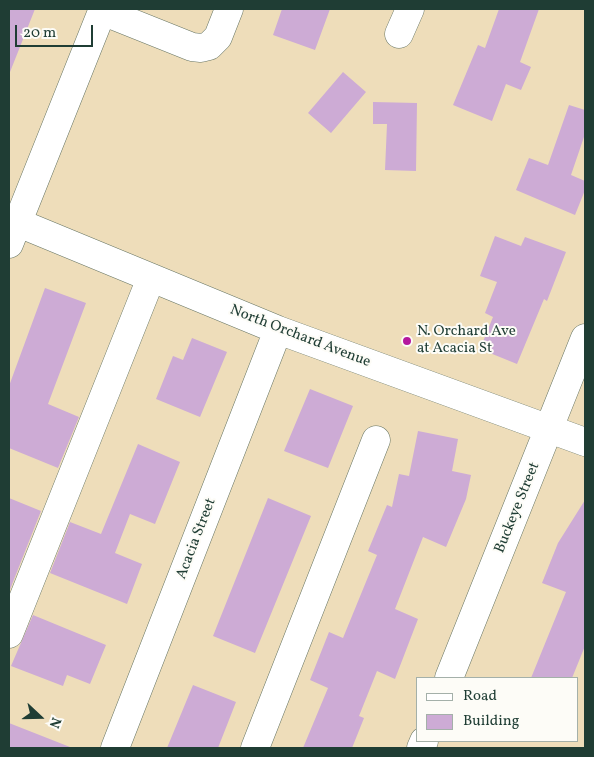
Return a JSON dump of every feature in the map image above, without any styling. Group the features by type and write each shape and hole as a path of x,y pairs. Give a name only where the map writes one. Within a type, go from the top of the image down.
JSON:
{"street":[{"path":"12,229 102,10 201,48 209,46 218,37 229,9"},
{"path":"399,34 410,9"},
{"name":"North Orchard Avenue","path":"12,229 151,278 278,330 585,442"},
{"path":"9,634 151,278"},
{"name":"Acacia Street","path":"115,748 278,330"},
{"name":"Buckeye Street","path":"449,677 585,338"},
{"path":"255,748 376,440"}],"building":[{"path":"9,9 35,9 10,72 9,72"},
{"path":"282,9 330,9 315,50 273,35"},
{"path":"499,9 539,9 520,62 531,67 521,90 506,84 492,121 453,105 478,45 485,48"},
{"path":"343,72 366,92 331,133 308,113"},
{"path":"373,102 417,103 416,171 385,170 387,124 373,124"},
{"path":"569,105 585,110 585,134 571,175 585,181 585,190 575,215 516,190 529,158 548,165"},
{"path":"495,236 521,246 525,237 566,252 547,301 544,299 517,364 480,349 493,317 485,313 497,282 480,276"},
{"path":"45,288 86,303 48,404 79,417 58,468 9,448 9,386"},
{"path":"192,338 227,352 200,417 156,399 173,356 183,360"},
{"path":"310,389 353,406 328,468 284,451"},
{"path":"418,431 458,439 452,471 471,475 466,499 446,547 423,537 395,609 418,619 395,679 377,671 359,716 364,718 352,748 303,748 328,688 310,680 329,632 343,638 377,555 368,551 387,505 392,507 399,474 409,476"},
{"path":"138,444 180,462 155,524 130,514 115,553 142,564 127,604 50,573 70,522 101,534"},
{"path":"9,498 41,511 9,592"},
{"path":"268,498 311,516 255,653 213,636"},
{"path":"585,500 585,646 572,677 531,677 566,592 542,583 558,543"},
{"path":"33,615 106,645 90,684 67,675 63,686 11,666"},
{"path":"193,685 236,702 218,748 167,748"},
{"path":"9,723 70,747 9,748"}],"place":[{"name":"N. Orchard Ave at Acacia St","path":"407,341"}]}
